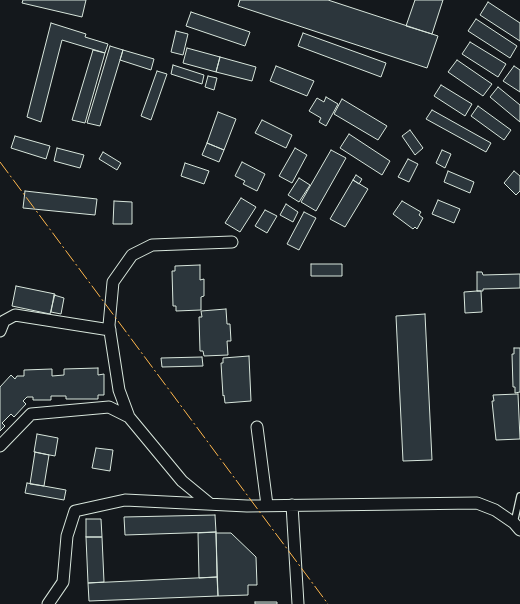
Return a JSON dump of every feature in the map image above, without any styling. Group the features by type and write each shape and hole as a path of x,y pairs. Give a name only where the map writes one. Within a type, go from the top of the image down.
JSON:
{"street":[{"path":"210,504 182,481 129,417 119,390 110,330 113,282 132,255 152,245 232,242"},
{"path":"0,331 4,321 15,315 110,330"},
{"path":"0,446 31,414 109,407 129,417"},
{"path":"257,427 267,505"},
{"path":"48,604 63,582 66,536 75,511 125,500 267,505 478,503 495,510 517,526"},
{"path":"292,505 298,604"}],"lane":[{"path":"517,526 520,496"}],"building":[{"path":"23,0 86,0 82,17 22,3"},
{"path":"240,0 328,0 438,36 427,68 238,6"},
{"path":"415,0 443,0 432,34 406,26"},
{"path":"488,2 520,23 520,41 480,15"},
{"path":"191,12 250,32 245,46 186,26"},
{"path":"476,19 517,46 510,58 468,31"},
{"path":"51,23 86,34 85,37 108,44 105,53 62,40 41,122 27,117"},
{"path":"176,31 188,34 183,55 171,52"},
{"path":"303,33 386,63 381,77 298,46"},
{"path":"470,42 506,64 498,77 462,54"},
{"path":"110,46 123,50 100,126 87,123"},
{"path":"187,48 220,57 216,72 183,63"},
{"path":"93,50 105,53 85,123 72,120"},
{"path":"123,50 154,59 151,70 120,60"},
{"path":"220,57 256,67 252,81 216,72"},
{"path":"457,60 492,84 483,96 448,72"},
{"path":"173,65 204,75 202,84 171,74"},
{"path":"276,66 314,81 307,96 270,81"},
{"path":"514,66 520,70 520,92 503,81"},
{"path":"157,71 167,74 151,120 141,116"},
{"path":"208,76 217,78 214,90 205,87"},
{"path":"441,85 472,104 465,116 434,96"},
{"path":"498,87 520,105 520,122 490,97"},
{"path":"326,97 338,104 326,126 319,122 321,118 309,111 317,98 324,102"},
{"path":"342,99 387,126 378,140 334,114"},
{"path":"478,106 511,130 504,140 471,116"},
{"path":"432,110 491,143 486,152 426,119"},
{"path":"218,112 236,119 224,150 207,143"},
{"path":"262,120 292,135 286,148 255,133"},
{"path":"410,130 423,148 415,155 402,136"},
{"path":"349,134 390,161 382,175 340,148"},
{"path":"15,136 50,146 46,159 11,148"},
{"path":"207,143 224,150 219,162 202,155"},
{"path":"57,148 84,155 80,168 54,161"},
{"path":"295,148 307,155 292,183 279,176"},
{"path":"331,150 346,158 316,211 301,202"},
{"path":"442,150 451,154 445,168 436,163"},
{"path":"103,152 121,163 117,170 99,159"},
{"path":"408,159 418,164 409,182 398,177"},
{"path":"242,162 265,174 257,191 243,184 245,181 235,176"},
{"path":"185,163 209,171 204,184 181,176"},
{"path":"448,171 474,182 470,193 444,182"},
{"path":"514,171 520,176 520,191 516,195 504,183"},
{"path":"356,175 362,179 359,184 353,180"},
{"path":"299,178 310,185 299,202 288,195"},
{"path":"353,180 368,189 345,227 330,219"},
{"path":"25,191 97,199 95,215 23,208"},
{"path":"241,198 256,207 240,232 225,223"},
{"path":"438,200 460,209 454,223 432,214"},
{"path":"114,201 132,202 132,224 113,224"},
{"path":"402,201 421,212 419,215 423,218 417,229 415,227 413,229 393,214"},
{"path":"286,204 298,212 293,222 280,215"},
{"path":"265,210 277,216 267,233 255,226"},
{"path":"304,212 316,218 299,250 287,244"},
{"path":"311,264 342,264 342,276 311,276"},
{"path":"200,265 200,280 204,279 204,296 201,297 201,310 176,311 176,306 173,306 172,271 175,271 175,266"},
{"path":"477,272 482,272 483,275 520,274 520,288 483,289 483,291 477,291"},
{"path":"16,286 55,294 50,314 12,306"},
{"path":"481,291 482,312 465,313 464,292"},
{"path":"54,295 64,298 61,314 51,312"},
{"path":"226,309 227,324 230,324 231,341 227,341 228,355 204,356 203,351 200,351 199,317 202,317 201,311"},
{"path":"425,314 432,460 403,461 396,316"},
{"path":"514,348 520,348 520,392 515,393 515,387 513,387 512,354 514,354"},
{"path":"249,356 251,401 225,403 224,395 223,396 221,363 223,363 223,358"},
{"path":"202,357 203,366 162,367 161,358"},
{"path":"98,368 98,375 104,374 104,395 98,395 98,399 66,399 66,396 51,396 51,400 33,400 33,397 27,397 23,401 26,404 14,417 11,414 2,423 5,426 0,431 0,387 11,375 15,379 17,376 24,376 24,370 52,369 52,376 64,375 64,369"},
{"path":"518,394 520,439 496,440 492,401 494,401 493,395"},
{"path":"37,434 58,438 55,456 34,452"},
{"path":"96,448 113,450 110,471 92,468"},
{"path":"35,452 49,455 44,486 30,484"},
{"path":"27,483 66,490 64,500 25,493"},
{"path":"215,515 216,532 125,535 124,517"},
{"path":"86,519 101,519 102,537 86,537"},
{"path":"216,532 217,577 199,578 198,533"},
{"path":"216,533 231,533 256,557 257,585 248,585 248,595 218,596"},
{"path":"86,537 102,537 104,582 88,583"},
{"path":"217,577 218,596 89,601 88,583"},
{"path":"255,602 277,602 277,604 255,604"}],"power":[{"path":"0,162 328,604"}]}
